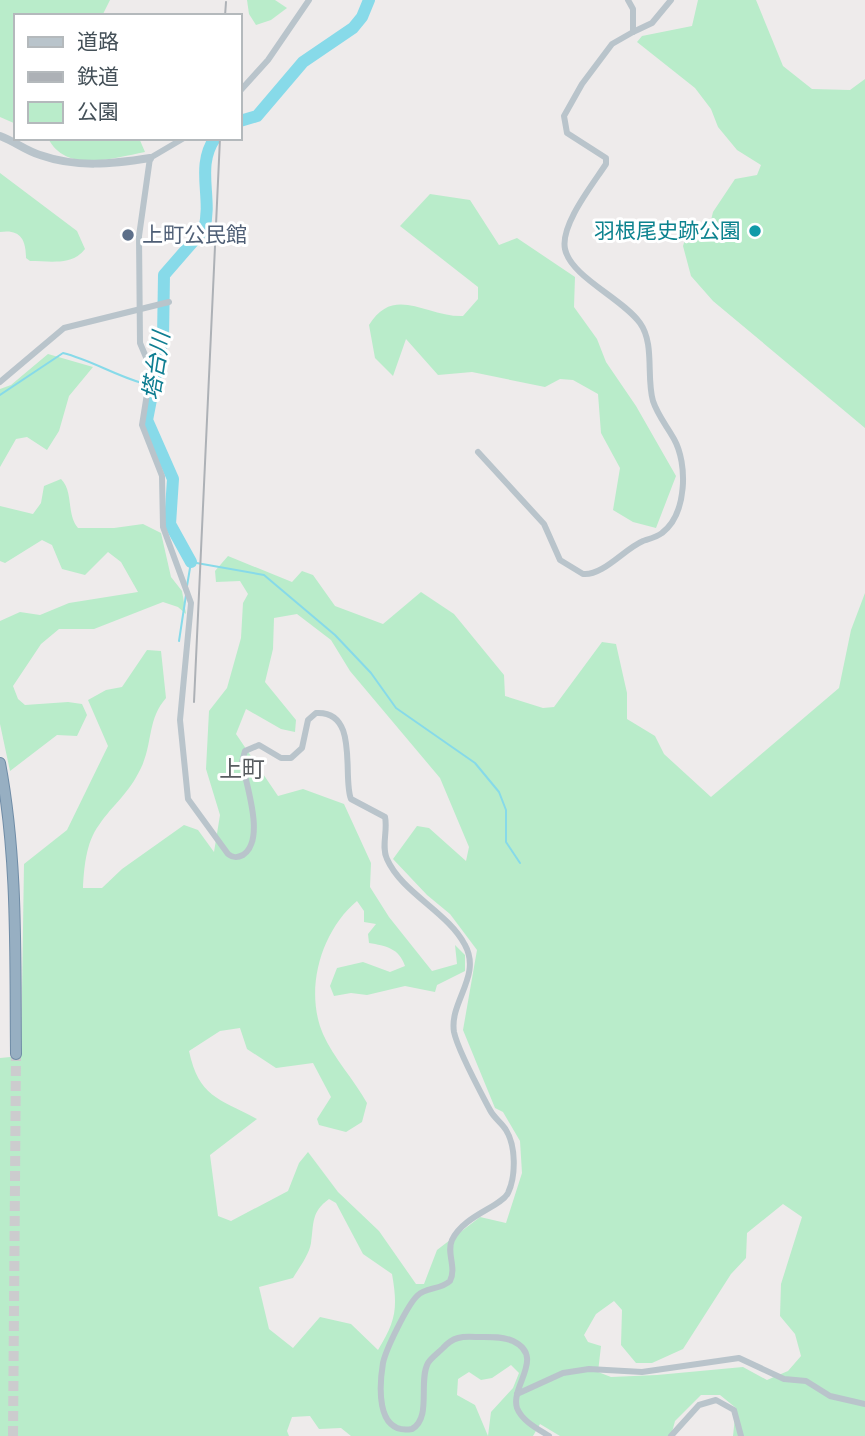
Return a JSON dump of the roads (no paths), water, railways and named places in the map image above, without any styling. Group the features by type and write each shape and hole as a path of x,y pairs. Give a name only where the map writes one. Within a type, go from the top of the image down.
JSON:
{"highway":[{"path":"0,763 12,862 16,1054"}],"street":[{"path":"242,89 268,60 309,0"},
{"path":"628,0 633,9 633,32"},
{"path":"478,452 544,524 560,560 583,574 597,572 625,550 660,535 677,514 683,468 675,440 653,402 647,341 642,326 608,292 578,271 565,248 568,225 606,164 606,158 567,133 564,116 582,85 612,44 652,23 671,0"},
{"path":"0,136 40,155 66,163 94,165 150,158 181,140"},
{"path":"150,158 139,236 141,343 151,369 142,425 160,469 163,527 191,603 180,720 188,802 228,854 232,857 243,855 250,848 256,832 242,762 245,751 259,745 281,758 290,758 302,748 304,726 310,717 323,713 337,722 348,746 351,799 385,817 388,862 426,905 452,928 466,947 470,969 455,1018 455,1034 490,1111 505,1128 512,1145 508,1193 499,1202 475,1214 455,1236 450,1246 452,1278 444,1286 417,1295 384,1359 382,1418 387,1426 398,1431 407,1431 417,1424 428,1364 448,1342 462,1336 506,1339 520,1346 526,1354 528,1369 517,1394 517,1406 522,1416 549,1436"},
{"path":"0,382 64,328 169,303"},
{"path":"517,1394 563,1373 589,1369 642,1372 739,1358 783,1379 806,1381 830,1396 865,1404"},
{"path":"671,1436 699,1405 716,1400 734,1410 741,1436"}],"waterway":[{"name":"塔台川","path":"242,120 257,116 303,62 353,28 362,17 369,0"},
{"name":"塔台川","path":"191,562 170,524 173,479 147,420 163,338 164,275 204,229 207,206 206,160 214,140"},
{"path":"0,395 63,353 142,383"},
{"path":"187,586 191,562 264,575 335,635 371,673 396,708 475,763 499,792 506,810 506,842 520,863"},
{"name":"塔台川","path":"179,641 186,595"}],"tunnel":[{"path":"13,1436 16,1054"}],"railway":[{"path":"225,14 226,2"},
{"path":"194,702 220,140"}],"place":[{"name":"羽根尾史跡公園","path":"755,231"},
{"name":"上町公民館","path":"128,235"}],"district":[{"name":"上町","path":"242,769"}]}
